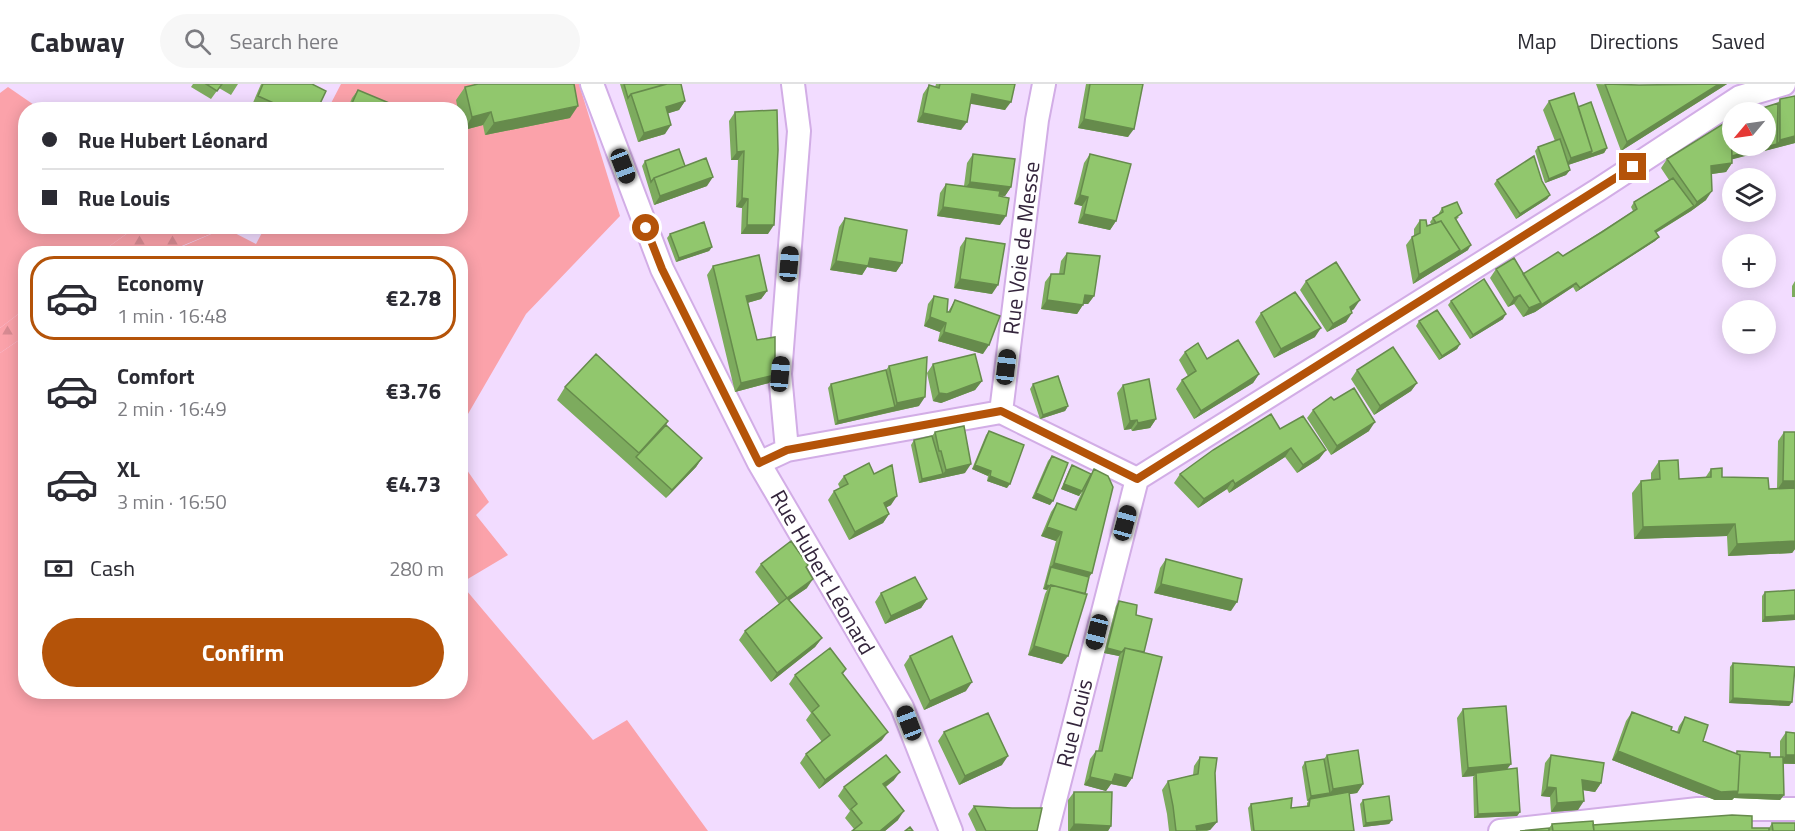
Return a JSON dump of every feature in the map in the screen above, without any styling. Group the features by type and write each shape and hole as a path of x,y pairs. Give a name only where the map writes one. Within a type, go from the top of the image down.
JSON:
{"street":[{"name":"Rue Hubert Léonard","path":"592,84 662,269 759,463 902,707 951,831"},
{"path":"787,450 780,374 799,131 793,84"},
{"name":"Rue Voie de Messe","path":"1001,411 1037,120 1044,84"},
{"path":"759,463 787,450 1001,411 1137,479 1598,190 1740,97 1784,84"},
{"name":"Rue Louis","path":"1047,831 1137,479"},
{"path":"1500,831 1698,809 1795,809"}],"green space":[{"path":"341,84 579,84 620,216 526,314 468,414 468,246 183,246 211,234 237,234 256,244 261,234 468,234 468,102 332,102"},
{"path":"8,87 30,102 18,102 18,234 126,234 110,246 18,246 18,314 0,328 0,93"},
{"path":"126,234 211,234 182,246 110,246"},
{"path":"18,314 18,341 0,353 0,328"},
{"path":"18,341 18,699 468,699 468,592 593,740 627,720 708,831 0,831 0,353"},
{"path":"468,472 489,502 476,515 508,555 468,579"}],"building":[{"path":"206,84 222,84 217,91"},
{"path":"263,84 312,84 326,91 321,102 272,102 258,96"},
{"path":"478,84 574,84 578,106 494,123 491,112 472,117 465,87"},
{"path":"624,84 666,84 631,94 628,98"},
{"path":"667,84 681,84 685,101 666,107 671,125 644,133 631,94"},
{"path":"940,84 1015,84 1011,102 972,94 967,122 923,113 929,85 939,88"},
{"path":"1090,84 1143,84 1134,129 1084,119"},
{"path":"1605,84 1639,85 1719,84 1627,142"},
{"path":"358,90 387,102 353,102"},
{"path":"1574,93 1592,151 1571,158 1549,101"},
{"path":"1795,96 1795,136 1780,140 1780,99"},
{"path":"1591,102 1607,148 1589,155 1592,151 1578,107"},
{"path":"1778,103 1776,144 1776,104"},
{"path":"777,110 778,150 774,225 747,225 748,199 742,198 744,151 737,152 735,112"},
{"path":"1722,125 1722,156 1732,156 1732,163 1711,166 1712,191 1697,202 1667,159"},
{"path":"1560,139 1570,170 1549,179 1538,147"},
{"path":"679,149 685,166 654,178 651,182 645,161"},
{"path":"973,154 1015,159 1011,187 970,182"},
{"path":"1090,154 1131,164 1116,221 1084,214 1088,197 1080,195"},
{"path":"1534,156 1542,181 1550,195 1520,214 1497,180"},
{"path":"706,158 713,177 660,196 654,178"},
{"path":"1673,178 1694,206 1655,231 1659,237 1580,288 1576,283 1538,307 1541,303 1523,274 1558,252 1563,256 1602,232 1637,209 1634,202"},
{"path":"946,184 1000,191 999,196 1009,198 1006,216 943,207"},
{"path":"1457,202 1462,213 1455,218 1471,245 1457,254 1460,250 1441,221 1436,223 1433,218 1443,212 1442,208"},
{"path":"845,218 907,230 902,263 870,258 868,266 836,261"},
{"path":"1420,220 1426,220 1427,226 1441,221 1460,250 1419,275 1412,237 1420,233"},
{"path":"704,222 712,247 679,258 670,234"},
{"path":"966,238 1005,244 998,285 960,279"},
{"path":"1067,253 1100,256 1094,296 1085,295 1083,305 1047,300 1051,274 1064,274"},
{"path":"759,255 767,291 746,296 757,340 775,337 775,375 741,383 713,266"},
{"path":"1514,258 1541,303 1529,308 1520,295 1514,298 1496,269"},
{"path":"1336,262 1360,300 1350,307 1352,313 1333,324 1306,281"},
{"path":"1484,279 1506,314 1473,335 1451,301"},
{"path":"1295,292 1321,328 1281,349 1261,313"},
{"path":"934,296 948,299 947,312 950,312 955,300 1000,316 989,345 944,332 946,323 930,317"},
{"path":"1437,310 1460,344 1442,356 1419,321"},
{"path":"1238,340 1259,374 1201,411 1182,380 1196,371 1185,352 1198,343 1207,359"},
{"path":"1393,347 1417,383 1380,406 1357,370"},
{"path":"596,354 668,421 639,453 565,387"},
{"path":"975,354 982,381 947,394 939,393 933,364"},
{"path":"927,357 925,397 897,403 889,366"},
{"path":"886,370 895,407 838,421 831,384"},
{"path":"1058,376 1068,406 1043,415 1033,384"},
{"path":"1149,379 1156,419 1138,423 1137,420 1130,421 1123,385"},
{"path":"1354,388 1375,422 1337,446 1313,410 1331,397 1334,400"},
{"path":"1271,414 1280,429 1303,416 1326,450 1303,465 1291,448 1235,484 1233,480 1204,499 1180,474 1213,450"},
{"path":"666,425 702,458 672,490 636,457"},
{"path":"964,426 971,464 946,470 935,432"},
{"path":"989,431 1024,445 1010,484 990,476 991,471 975,465"},
{"path":"1784,432 1795,432 1795,481 1783,481"},
{"path":"932,436 943,474 922,479 914,440"},
{"path":"1052,456 1068,463 1053,501 1036,493"},
{"path":"1678,460 1679,479 1711,477 1711,469 1722,468 1722,477 1768,478 1769,489 1795,488 1795,541 1737,544 1735,524 1643,527 1641,481 1660,479 1659,461"},
{"path":"869,463 874,474 892,465 897,496 884,503 889,514 855,532 834,491 848,484 844,476"},
{"path":"1072,465 1091,474 1082,491 1064,484"},
{"path":"1094,469 1108,476 1113,487 1092,573 1054,563 1062,532 1047,527 1057,503 1076,510"},
{"path":"791,541 808,565 806,567 813,579 787,598 761,564"},
{"path":"1166,559 1242,579 1237,602 1161,584"},
{"path":"1051,567 1089,577 1085,594 1046,585"},
{"path":"915,577 927,599 891,616 881,593"},
{"path":"1051,585 1087,594 1068,656 1034,646"},
{"path":"1795,590 1795,615 1765,617 1765,592"},
{"path":"787,598 822,638 777,673 745,631"},
{"path":"1119,601 1137,605 1136,615 1152,619 1144,652 1125,648 1122,652 1107,648"},
{"path":"952,636 972,682 930,701 910,656"},
{"path":"830,648 846,669 842,673 888,732 825,780 806,754 830,735 812,712 819,706 795,675"},
{"path":"1125,648 1162,657 1132,778 1115,774 1112,782 1090,777 1096,751 1102,751"},
{"path":"1733,663 1795,667 1792,702 1733,698"},
{"path":"1506,706 1511,764 1468,768 1463,709"},
{"path":"1632,712 1672,727 1671,730 1679,733 1685,717 1708,725 1703,741 1740,755 1738,791 1721,792 1618,751"},
{"path":"988,713 1008,756 965,776 944,732"},
{"path":"1786,732 1795,733 1795,755 1786,755"},
{"path":"1358,750 1363,784 1333,789 1327,755"},
{"path":"1737,751 1770,753 1770,757 1783,757 1784,795 1737,794 1740,755"},
{"path":"886,755 900,772 883,784 904,811 880,831 852,831 862,823 851,809 857,804 844,787"},
{"path":"1551,755 1604,763 1601,783 1582,780 1584,801 1557,803 1556,788 1547,787"},
{"path":"1200,757 1217,758 1215,773 1217,822 1196,826 1197,831 1176,831 1168,781 1198,774"},
{"path":"1324,759 1330,793 1311,796 1305,762"},
{"path":"1517,768 1520,812 1478,814 1476,773"},
{"path":"1074,792 1112,792 1111,826 1074,824"},
{"path":"1349,792 1354,831 1254,831 1251,804 1292,798 1291,808 1309,806 1310,799"},
{"path":"1389,796 1392,820 1366,823 1363,800"},
{"path":"974,806 1042,808 1037,831 986,831"},
{"path":"1732,815 1752,816 1752,828 1769,828 1769,831 1594,831 1593,825"},
{"path":"1593,821 1594,831 1553,831 1552,824"},
{"path":"1772,823 1795,823 1795,831 1773,831"},
{"path":"1549,828 1549,831 1520,831"}],"route":[{"path":"646,228 662,269 759,463 787,450 1001,411 1137,479 1633,167"}]}
